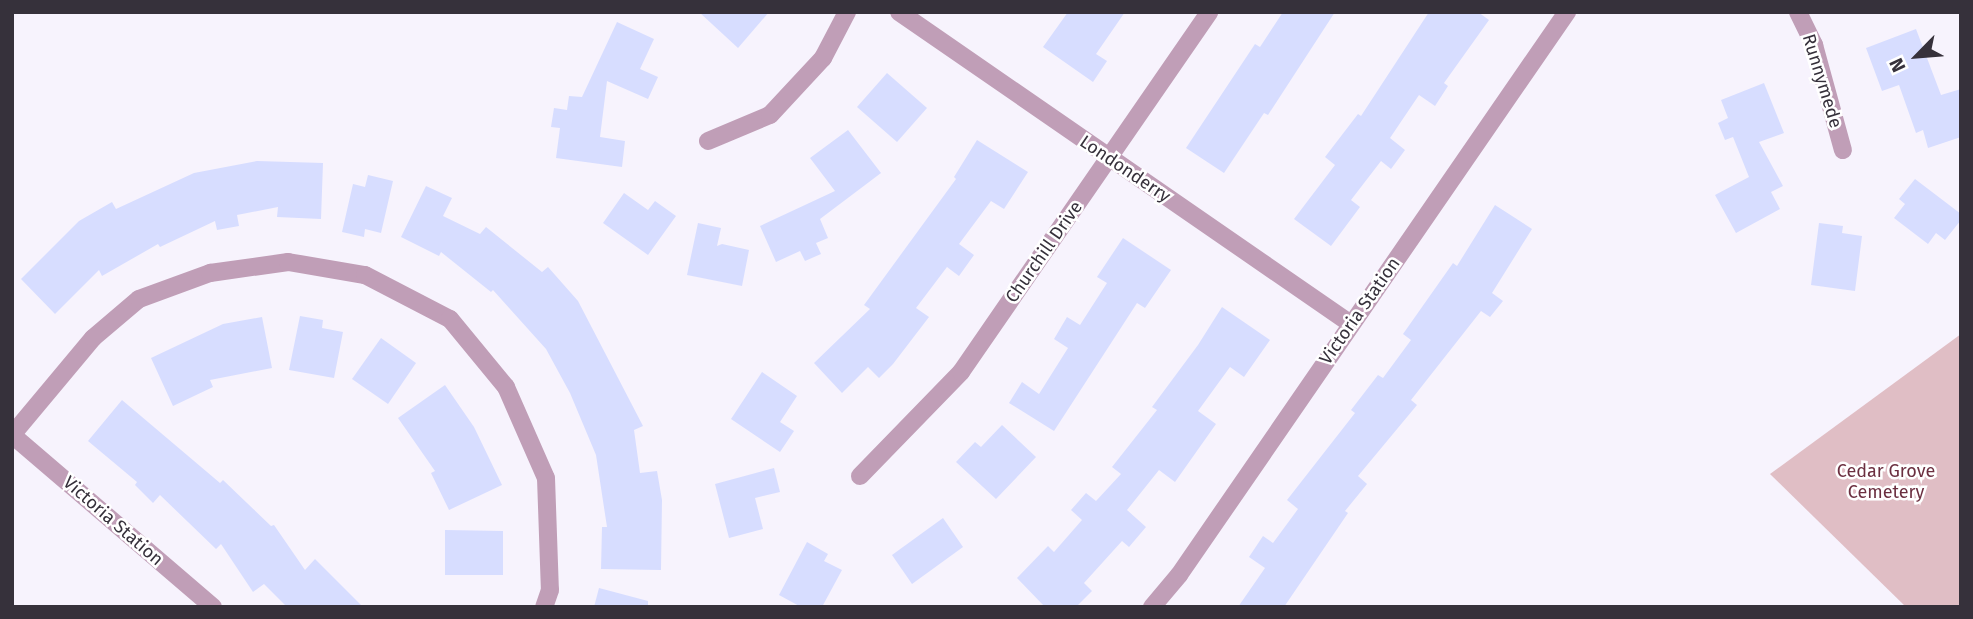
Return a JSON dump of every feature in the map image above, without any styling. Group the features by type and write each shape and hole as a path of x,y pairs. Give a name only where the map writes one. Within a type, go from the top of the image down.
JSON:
{"street":[{"path":"708,141 770,115 823,58 847,12"},
{"name":"Londonderry","path":"899,12 1351,324"},
{"name":"Churchill Drive","path":"860,476 961,372 1209,12"},
{"name":"Victoria Station","path":"1152,607 1179,575 1567,12"},
{"name":"Runnymede","path":"1798,12 1814,46 1843,150"},
{"path":"12,435 93,338 139,299 210,273 288,262 365,275 450,319 506,387 546,478 551,590 544,607"},
{"name":"Victoria Station","path":"12,435 213,607"}],"green space":[{"name":"Cedar Grove Cemetery","path":"1961,334 1961,607 1906,607 1770,474"}],"building":[{"path":"699,12 769,12 738,48"},
{"path":"1068,12 1125,12 1096,54 1107,61 1093,82 1043,47"},
{"path":"1283,12 1335,12 1268,115 1264,113 1224,173 1186,148 1255,44 1260,47"},
{"path":"1429,12 1478,12 1489,20 1444,83 1448,86 1435,106 1419,95 1390,138 1405,150 1391,169 1381,161 1351,200 1360,207 1331,246 1294,219 1335,165 1325,157 1358,114 1361,116"},
{"path":"617,22 654,39 640,69 658,77 648,99 607,81 600,137 625,141 622,167 556,158 560,128 551,127 554,108 567,110 569,96 582,97"},
{"path":"1916,29 1941,95 1961,89 1961,137 1928,148 1923,130 1916,133 1899,85 1882,91 1866,48"},
{"path":"887,73 927,108 897,142 857,107"},
{"path":"1764,83 1784,133 1759,142 1783,186 1771,192 1780,209 1736,233 1715,195 1749,177 1733,137 1725,140 1718,123 1728,118 1721,100"},
{"path":"848,130 881,173 820,219 828,238 816,243 821,254 805,261 800,251 776,262 760,226 835,191 810,158"},
{"path":"977,140 1028,172 1004,209 991,201 959,244 974,255 959,276 947,267 916,308 929,317 893,364 879,378 868,367 842,393 814,363 870,309 864,305 956,179 954,177"},
{"path":"257,161 323,163 321,219 277,217 278,207 237,215 239,226 217,230 215,221 160,247 158,244 102,276 99,270 55,314 21,279 79,221 112,202 116,209 194,173"},
{"path":"368,175 393,181 381,233 365,229 364,237 342,232 353,184 365,187"},
{"path":"1915,179 1961,214 1961,220 1945,240 1936,233 1928,244 1894,218 1905,204 1899,199"},
{"path":"426,186 452,198 443,216 480,234 486,227 542,272 548,267 578,301 643,426 634,430 640,473 657,471 662,500 661,570 601,569 602,527 607,527 596,455 570,393 546,349 493,290 491,292 441,252 439,256 401,237"},
{"path":"624,193 648,210 655,201 676,216 648,255 603,223"},
{"path":"1495,205 1532,229 1492,293 1503,301 1490,317 1481,311 1411,400 1417,405 1358,476 1367,484 1345,511 1348,513 1284,607 1238,607 1265,568 1249,557 1263,536 1273,543 1298,509 1287,500 1355,413 1351,410 1378,375 1383,378 1411,340 1403,334 1453,263 1457,266"},
{"path":"698,223 721,228 717,246 722,244 749,250 742,286 687,275"},
{"path":"1819,223 1843,226 1842,233 1862,236 1855,291 1811,285"},
{"path":"1123,238 1171,270 1145,308 1137,303 1054,431 1009,403 1022,382 1039,394 1068,348 1054,339 1067,317 1080,325 1107,283 1097,277"},
{"path":"1222,307 1270,340 1244,377 1230,367 1198,411 1216,424 1175,482 1159,470 1127,510 1146,527 1129,547 1122,541 1084,583 1092,591 1076,607 1045,607 1017,578 1048,546 1054,552 1082,520 1071,510 1086,493 1096,501 1121,474 1112,467 1157,410 1152,407 1198,345"},
{"path":"300,316 323,320 322,328 343,332 334,378 289,370"},
{"path":"262,317 272,368 210,380 213,387 173,406 151,358 223,324"},
{"path":"381,338 416,363 388,404 352,379"},
{"path":"762,372 797,396 780,422 794,431 780,452 731,419"},
{"path":"445,385 474,427 502,485 449,510 431,473 435,471 398,418"},
{"path":"122,400 220,483 223,480 271,526 274,525 305,570 315,559 363,607 287,607 264,584 253,592 221,544 216,549 160,495 153,503 135,485 137,482 88,441"},
{"path":"1002,425 1036,457 996,499 956,462 975,442 981,447"},
{"path":"774,468 780,492 755,498 763,529 729,538 715,484"},
{"path":"943,518 963,547 912,584 892,555"},
{"path":"445,530 503,531 503,575 445,575"},
{"path":"807,542 828,554 824,561 842,570 822,607 801,607 779,595"},
{"path":"599,588 648,601 648,607 594,607"}]}
